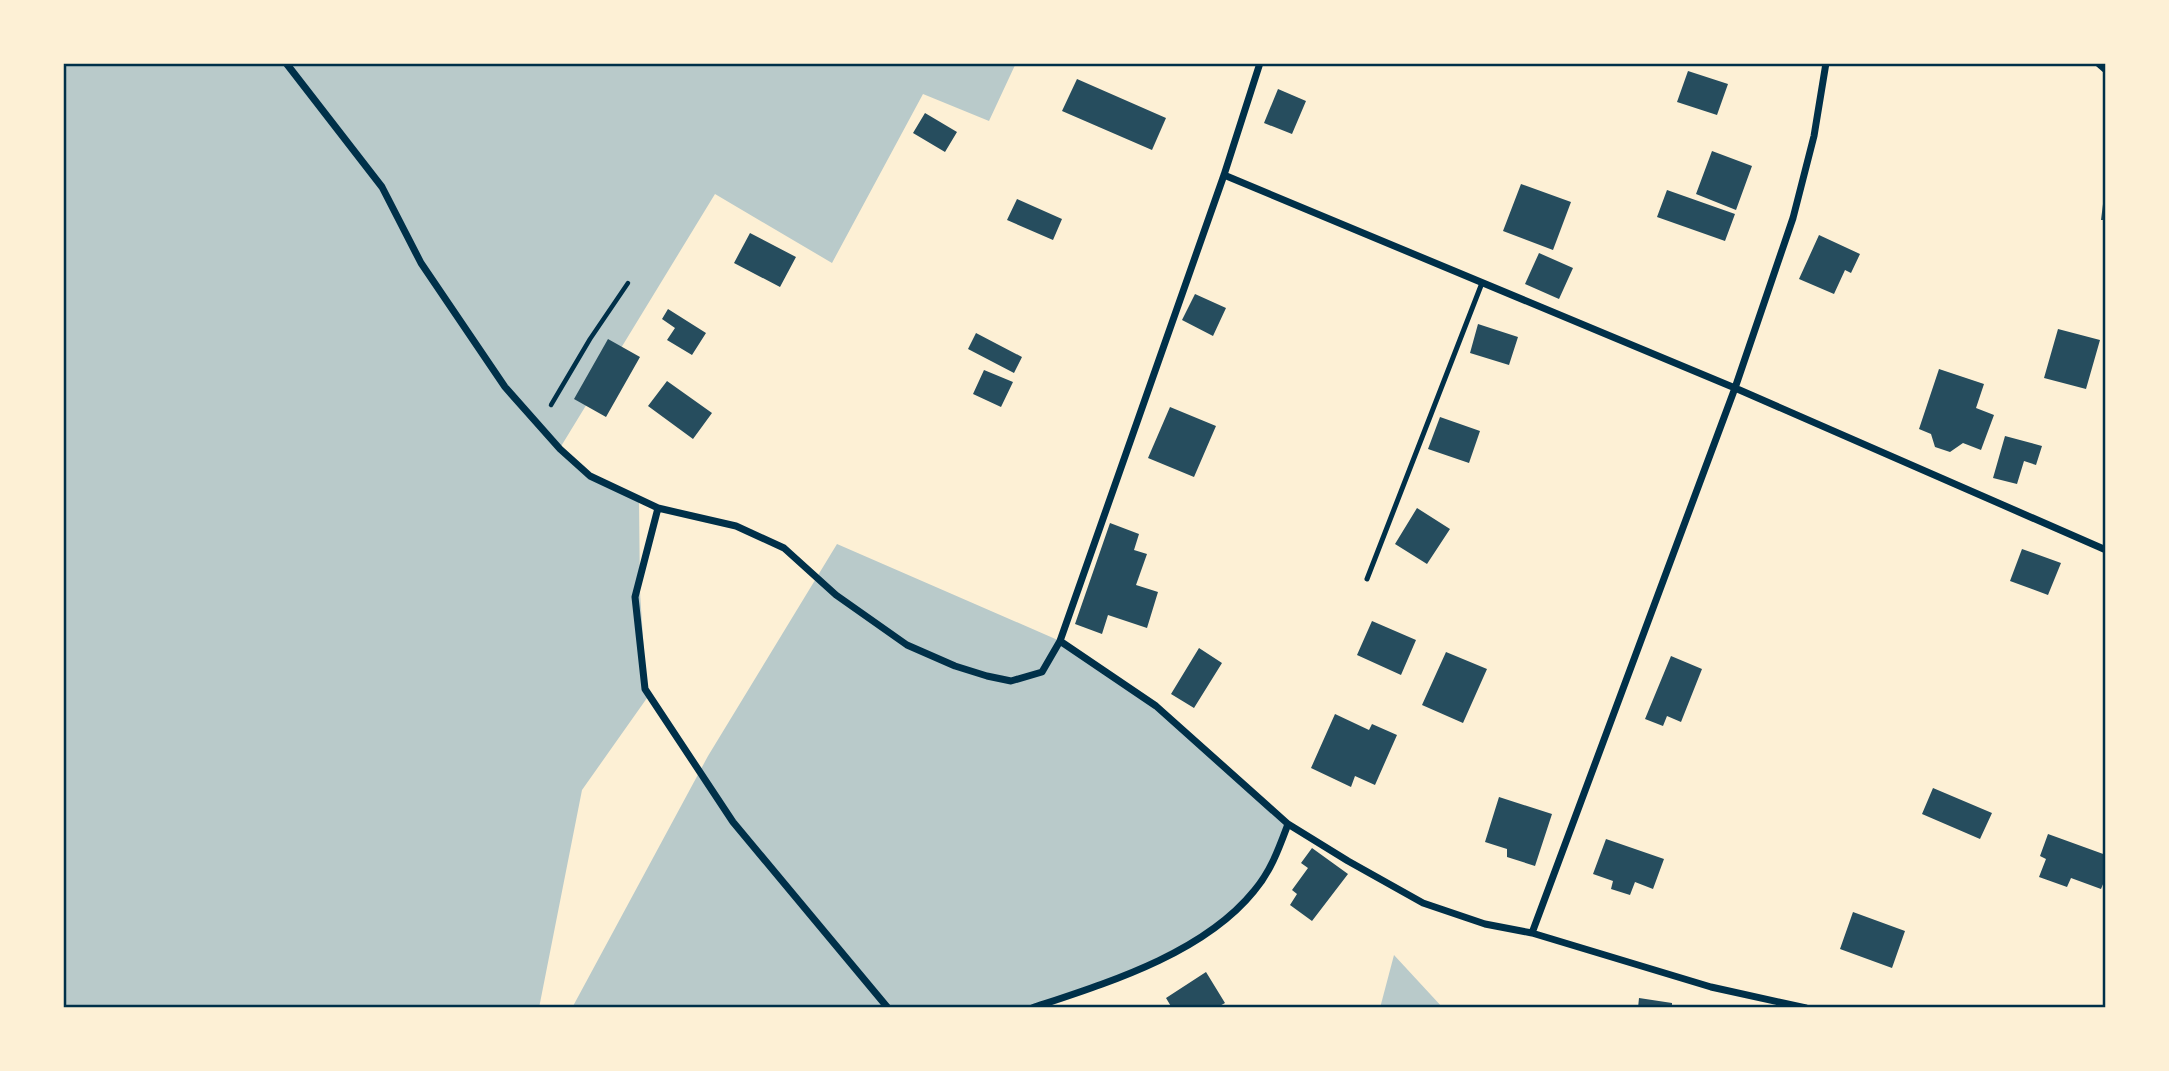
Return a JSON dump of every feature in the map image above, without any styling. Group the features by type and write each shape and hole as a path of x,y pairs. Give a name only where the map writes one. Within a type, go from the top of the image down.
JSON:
{"street":[{"path":"286,63 382,187 421,263 505,387 560,449 590,476 658,508 736,526 784,548 836,595 907,645 987,676 1011,681 1042,672 1060,641 1224,175 1260,63"},
{"path":"1532,933 1735,388 1793,218 1814,136 1826,63"},
{"path":"2098,63 2106,70"},
{"path":"1224,175 1735,388 2106,550"},
{"path":"658,508 635,597 645,689 733,822 888,1008"},
{"path":"1060,641 1156,706 1288,824 1423,903 1485,924 1532,933 1711,987 1806,1008"},
{"path":"1032,1008 1131,972 1174,952 1222,924 1255,890 1275,859 1288,824"}],"lane":[{"path":"1367,579 1482,282"}],"path":[{"path":"536,421 553,403 590,339 628,283"}],"shaded area":[{"path":"63,63 1016,63 989,121 923,94 832,263 715,194 560,448 590,476 639,500 640,592 647,698 582,790 539,1008 63,1008"},
{"path":"837,544 1060,641 1156,706 1288,824 1255,890 1222,924 1131,972 1032,1008 572,1008 708,756"},
{"path":"1394,955 1443,1008 1380,1008"}],"building":[{"path":"1688,71 1728,84 1717,115 1677,102"},
{"path":"1077,79 1166,118 1152,150 1062,111"},
{"path":"1278,89 1306,101 1292,134 1264,123"},
{"path":"925,113 957,132 945,152 913,133"},
{"path":"1712,151 1752,166 1736,210 1696,194"},
{"path":"1521,184 1571,202 1553,250 1503,231"},
{"path":"1667,190 1735,214 1725,241 1657,217"},
{"path":"2104,196 2106,220 2101,220"},
{"path":"1017,199 1062,219 1053,240 1007,220"},
{"path":"750,233 796,257 780,287 734,263"},
{"path":"1819,235 1860,254 1851,273 1845,270 1834,294 1799,279"},
{"path":"1539,253 1573,268 1559,299 1525,284"},
{"path":"1195,294 1226,308 1213,336 1182,320"},
{"path":"668,309 706,333 692,355 667,340 675,328 662,319"},
{"path":"1478,324 1518,337 1509,365 1470,353"},
{"path":"2058,329 2100,340 2086,389 2044,378"},
{"path":"976,333 1022,357 1014,373 968,349"},
{"path":"608,339 640,357 606,417 574,399"},
{"path":"1939,369 1984,384 1976,408 1994,415 1981,450 1963,443 1950,452 1935,447 1931,434 1919,429"},
{"path":"984,370 1013,382 1001,407 973,394"},
{"path":"667,381 712,413 693,439 648,406"},
{"path":"1170,407 1216,426 1194,477 1148,458"},
{"path":"1440,417 1480,431 1469,463 1428,449"},
{"path":"2005,436 2042,446 2036,465 2024,461 2017,484 1993,478"},
{"path":"1417,508 1450,529 1427,564 1395,544"},
{"path":"1110,523 1139,534 1134,550 1147,554 1136,585 1158,592 1147,628 1108,615 1102,634 1075,624"},
{"path":"2022,549 2061,563 2048,595 2010,581"},
{"path":"1372,621 1416,640 1401,675 1357,655"},
{"path":"1199,648 1222,663 1194,708 1171,694"},
{"path":"1446,652 1487,669 1463,723 1422,705"},
{"path":"1671,656 1702,669 1681,722 1667,716 1663,726 1645,719"},
{"path":"1335,714 1369,730 1372,724 1397,735 1375,785 1355,776 1351,787 1311,768"},
{"path":"1933,788 1992,813 1980,839 1922,814"},
{"path":"1499,797 1552,814 1535,866 1507,857 1507,849 1485,842"},
{"path":"2048,834 2106,855 2106,877 2101,889 2071,878 2067,887 2039,877 2046,859 2040,856"},
{"path":"1606,839 1664,859 1653,889 1635,882 1630,895 1611,889 1613,881 1593,874"},
{"path":"1312,848 1348,874 1312,921 1290,905 1297,894 1292,890 1308,868 1301,863"},
{"path":"1853,912 1905,931 1892,968 1840,949"},
{"path":"1206,972 1225,1003 1216,1008 1172,1008 1166,998"},
{"path":"1639,998 1672,1003 1672,1008 1638,1008"}]}
